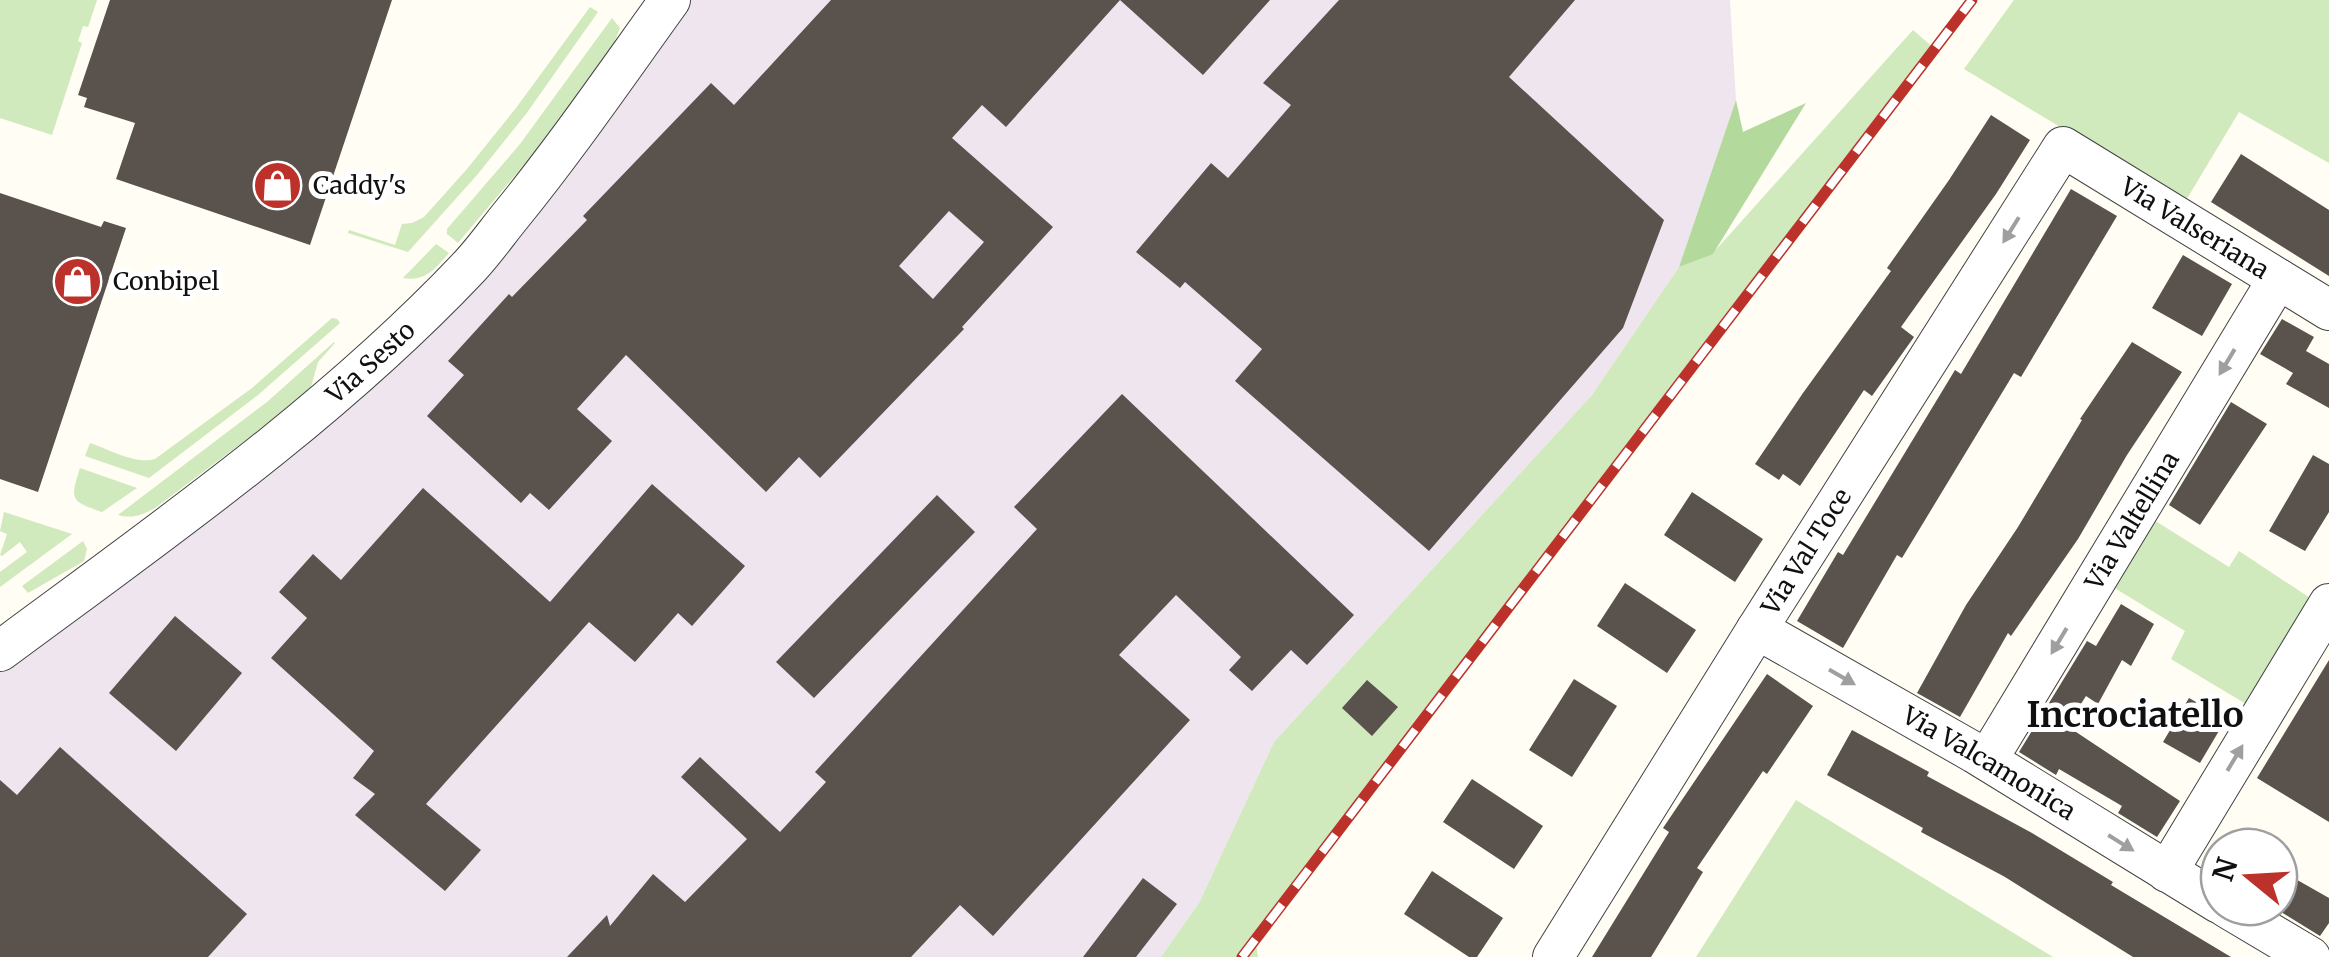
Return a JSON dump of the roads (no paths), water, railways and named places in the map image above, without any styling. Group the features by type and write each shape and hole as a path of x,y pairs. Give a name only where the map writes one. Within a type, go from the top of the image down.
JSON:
{"street":[{"name":"Via Sesto","path":"0,651 270,448 365,368 432,303 470,265 544,176 670,0"},
{"name":"Via Valseriana","path":"2063,147 2329,310"},
{"name":"Via Val Toce","path":"1553,957 2063,147"},
{"name":"Via Valtellina","path":"1987,760 2278,279"},
{"path":"2166,872 2329,604"},
{"name":"Via Valcamonica","path":"1757,629 1987,760 2199,891"},
{"path":"2260,927 2310,957"}],"railway":[{"path":"1242,957 1972,0"}],"place":[{"name":"Caddy's","path":"278,185"},
{"name":"Conbipel","path":"78,281"}],"district":[{"name":"Incrociatello","path":"2135,715"}]}
